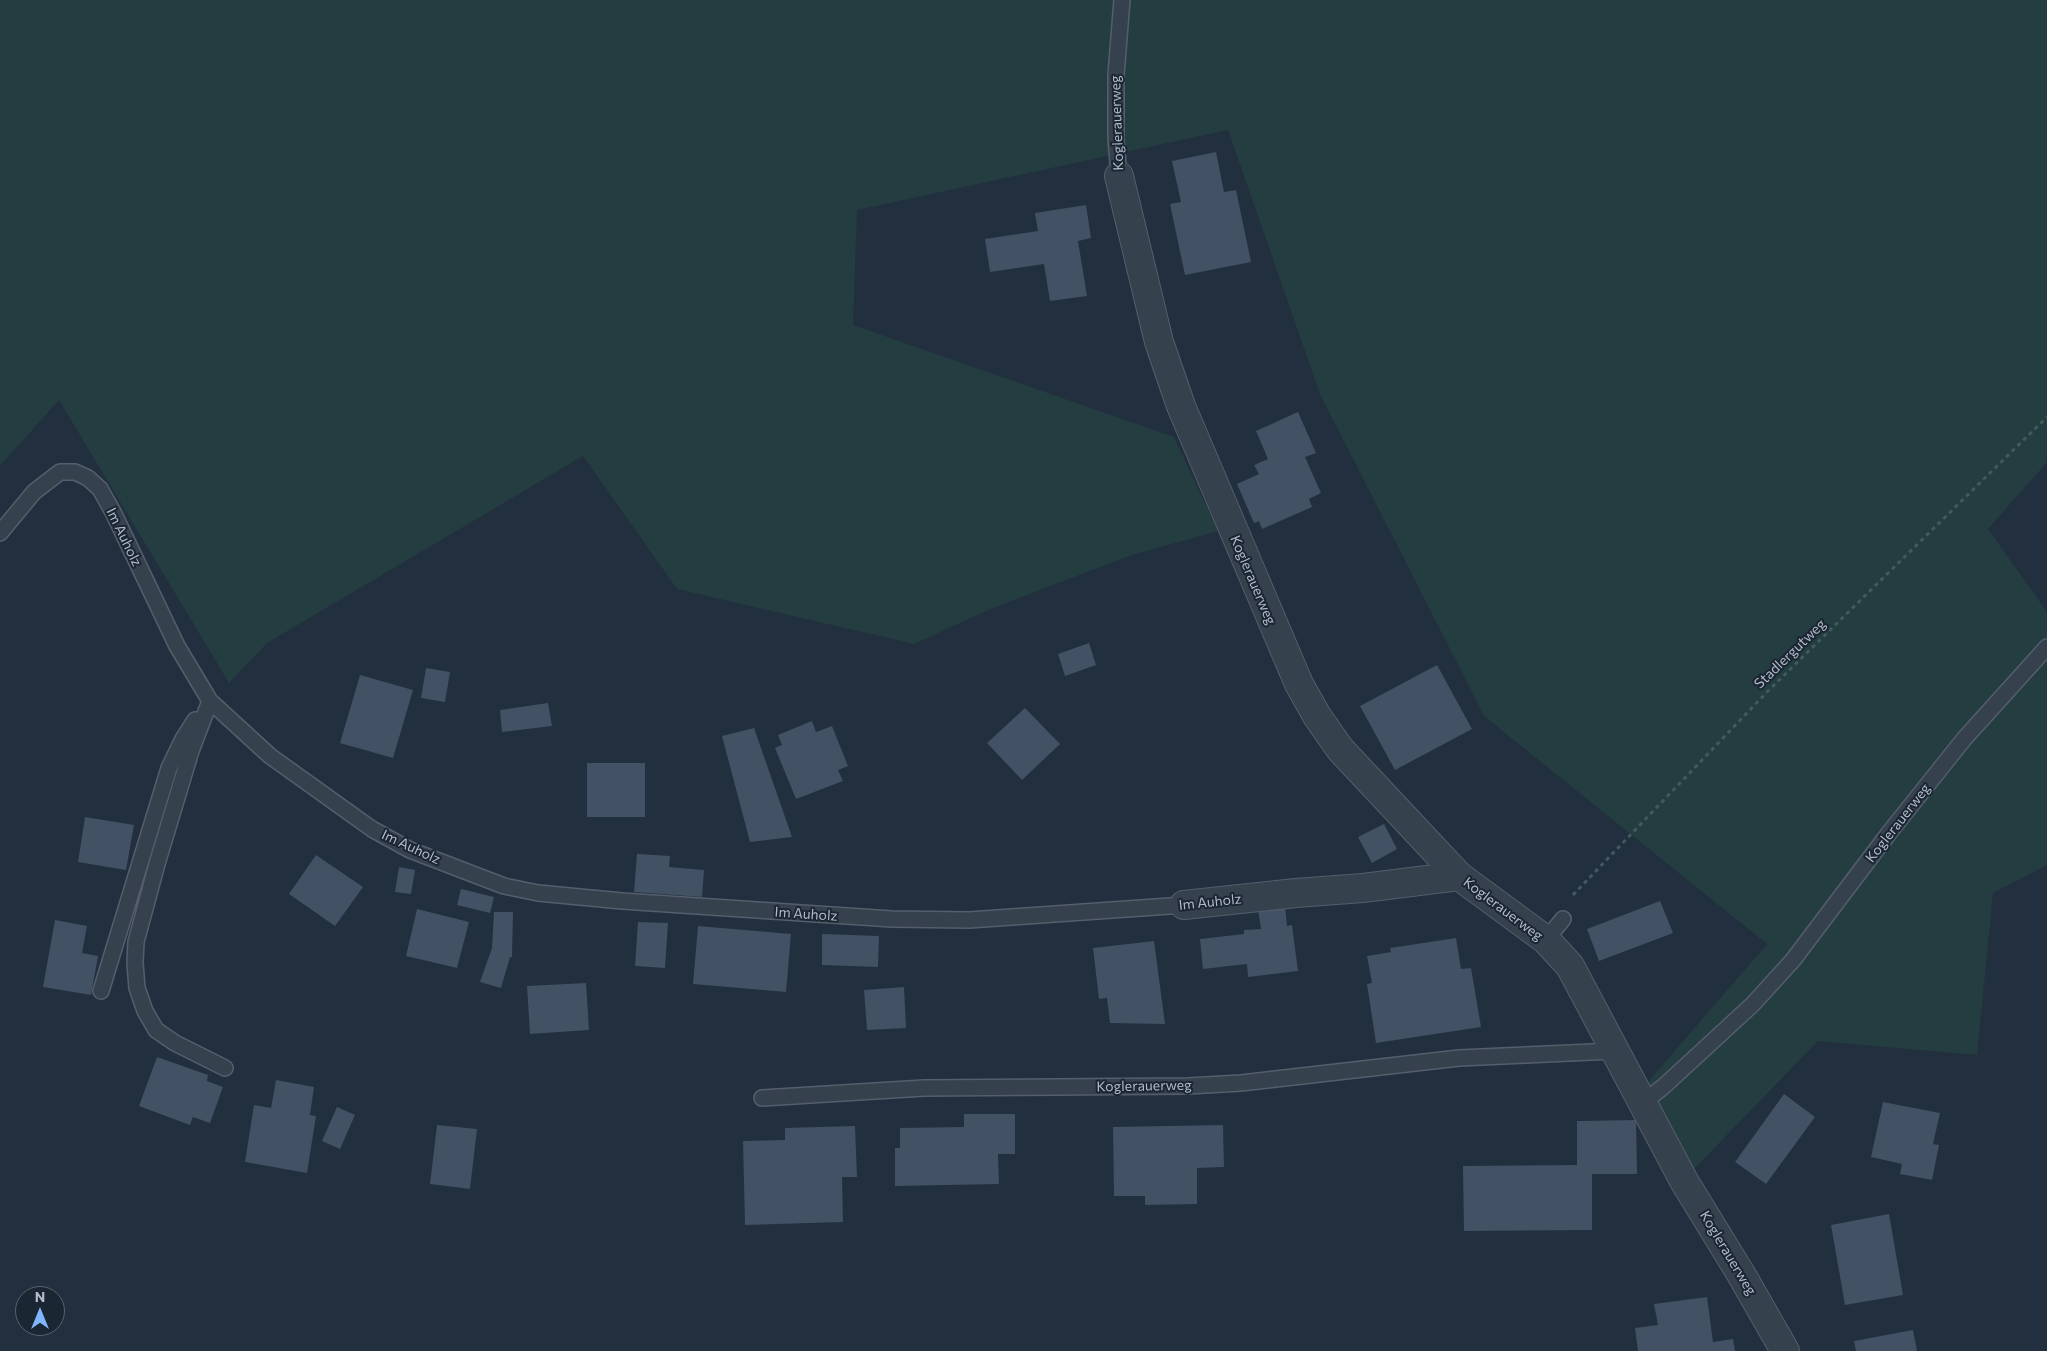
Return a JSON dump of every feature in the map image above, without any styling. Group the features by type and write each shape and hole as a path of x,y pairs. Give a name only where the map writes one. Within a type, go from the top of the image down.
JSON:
{"street":[{"name":"Koglerauerweg","path":"1119,176 1159,342 1180,406 1299,684 1317,716 1340,748 1459,876 1546,940 1570,966 1684,1181 1741,1274 1785,1351"},
{"name":"Im Auholz","path":"1184,906 1296,893 1363,888 1459,876"}],"lane":[{"name":"Koglerauerweg","path":"1119,176 1116,139 1116,75 1122,0"},
{"name":"Im Auholz","path":"0,533 34,492 60,472 75,472 88,478 100,489 113,512 177,646 210,701 270,756 372,829 419,854 504,886 538,893 650,904 901,920 969,920 1184,906"},
{"name":"Koglerauerweg","path":"1642,1103 1663,1087 1753,1004 1780,974 1964,739 2047,647"},
{"path":"101,991 169,768 183,739 210,701"},
{"path":"210,701 191,751 156,864 136,942 135,963 137,988 145,1011 156,1030 175,1043 225,1068"},
{"path":"1546,940 1563,919"},
{"name":"Koglerauerweg","path":"762,1098 924,1088 1188,1086 1240,1083 1459,1058 1614,1051"}],"path":[{"name":"Stadlergutweg","path":"1563,919 1574,893 1767,692 2047,417"}],"green space":[{"path":"0,0 2047,0 2047,462 1988,529 2047,612 2047,865 1993,893 1977,1055 1818,1041 1693,1170 1647,1083 1767,944 1484,716 1320,394 1228,130 857,210 853,325 1174,437 1218,531 1129,556 993,608 914,644 677,589 583,456 267,643 229,683 59,400 0,466"}],"building":[{"path":"1216,152 1224,192 1236,190 1251,262 1185,275 1170,204 1181,202 1172,161"},
{"path":"1086,205 1091,238 1078,241 1087,296 1050,301 1044,264 990,272 985,239 1038,231 1035,213"},
{"path":"1298,412 1316,453 1305,457 1321,493 1309,499 1312,507 1262,529 1259,521 1254,523 1237,484 1259,474 1254,465 1268,459 1256,431"},
{"path":"1089,643 1096,665 1065,676 1058,654"},
{"path":"1437,665 1472,729 1395,770 1360,706"},
{"path":"426,668 450,672 445,702 421,698"},
{"path":"360,675 413,690 393,758 340,743"},
{"path":"548,703 552,726 502,732 500,710"},
{"path":"1025,708 1060,744 1022,780 987,743"},
{"path":"812,721 816,732 832,726 848,766 838,770 843,781 796,799 775,748 782,745 778,735"},
{"path":"754,728 792,837 750,842 722,736"},
{"path":"587,763 645,763 645,817 587,817"},
{"path":"85,817 134,825 126,870 78,862"},
{"path":"1384,824 1397,849 1372,863 1358,837"},
{"path":"637,854 670,856 669,867 704,870 702,897 634,892"},
{"path":"316,855 363,887 335,926 289,894"},
{"path":"399,867 415,870 411,894 395,892"},
{"path":"461,889 494,897 490,913 457,905"},
{"path":"1660,901 1673,933 1599,961 1587,929"},
{"path":"1285,906 1287,926 1292,925 1298,971 1248,977 1247,964 1203,969 1200,939 1244,934 1244,930 1261,929 1258,909"},
{"path":"417,909 469,922 457,968 406,956"},
{"path":"494,912 513,912 512,957 510,957 501,988 480,982 492,948"},
{"path":"55,920 87,926 82,953 98,956 91,995 43,987"},
{"path":"638,922 668,923 665,968 635,966"},
{"path":"698,926 791,934 786,992 693,984"},
{"path":"822,934 879,936 878,967 822,965"},
{"path":"1456,938 1461,969 1471,968 1481,1027 1376,1043 1367,984 1372,983 1367,956 1391,952 1390,948"},
{"path":"1154,941 1165,1024 1110,1023 1107,998 1099,999 1093,948"},
{"path":"586,983 589,1030 530,1034 527,986"},
{"path":"904,987 906,1028 867,1030 864,990"},
{"path":"157,1057 208,1075 207,1081 223,1087 210,1123 193,1117 190,1125 139,1106"},
{"path":"276,1080 314,1087 310,1115 316,1116 307,1173 245,1162 254,1105 271,1108"},
{"path":"1784,1094 1815,1117 1766,1184 1735,1162"},
{"path":"1883,1102 1940,1113 1933,1144 1939,1145 1932,1180 1900,1174 1902,1164 1871,1157"},
{"path":"337,1107 355,1115 340,1149 322,1141"},
{"path":"964,1114 1015,1114 1015,1154 998,1154 999,1184 895,1186 895,1148 900,1148 900,1128 964,1127"},
{"path":"1636,1120 1637,1174 1592,1174 1592,1230 1464,1231 1463,1166 1577,1165 1577,1121"},
{"path":"437,1125 477,1129 470,1189 430,1184"},
{"path":"1223,1125 1224,1167 1197,1168 1197,1204 1145,1205 1145,1196 1114,1196 1113,1127"},
{"path":"855,1126 857,1177 842,1177 843,1222 745,1225 743,1141 785,1140 785,1128"},
{"path":"1889,1214 1903,1295 1845,1305 1831,1225"},
{"path":"1707,1297 1713,1342 1733,1339 1735,1351 1638,1351 1635,1328 1658,1325 1654,1304"},
{"path":"1913,1330 1917,1351 1856,1351 1854,1341"}]}
